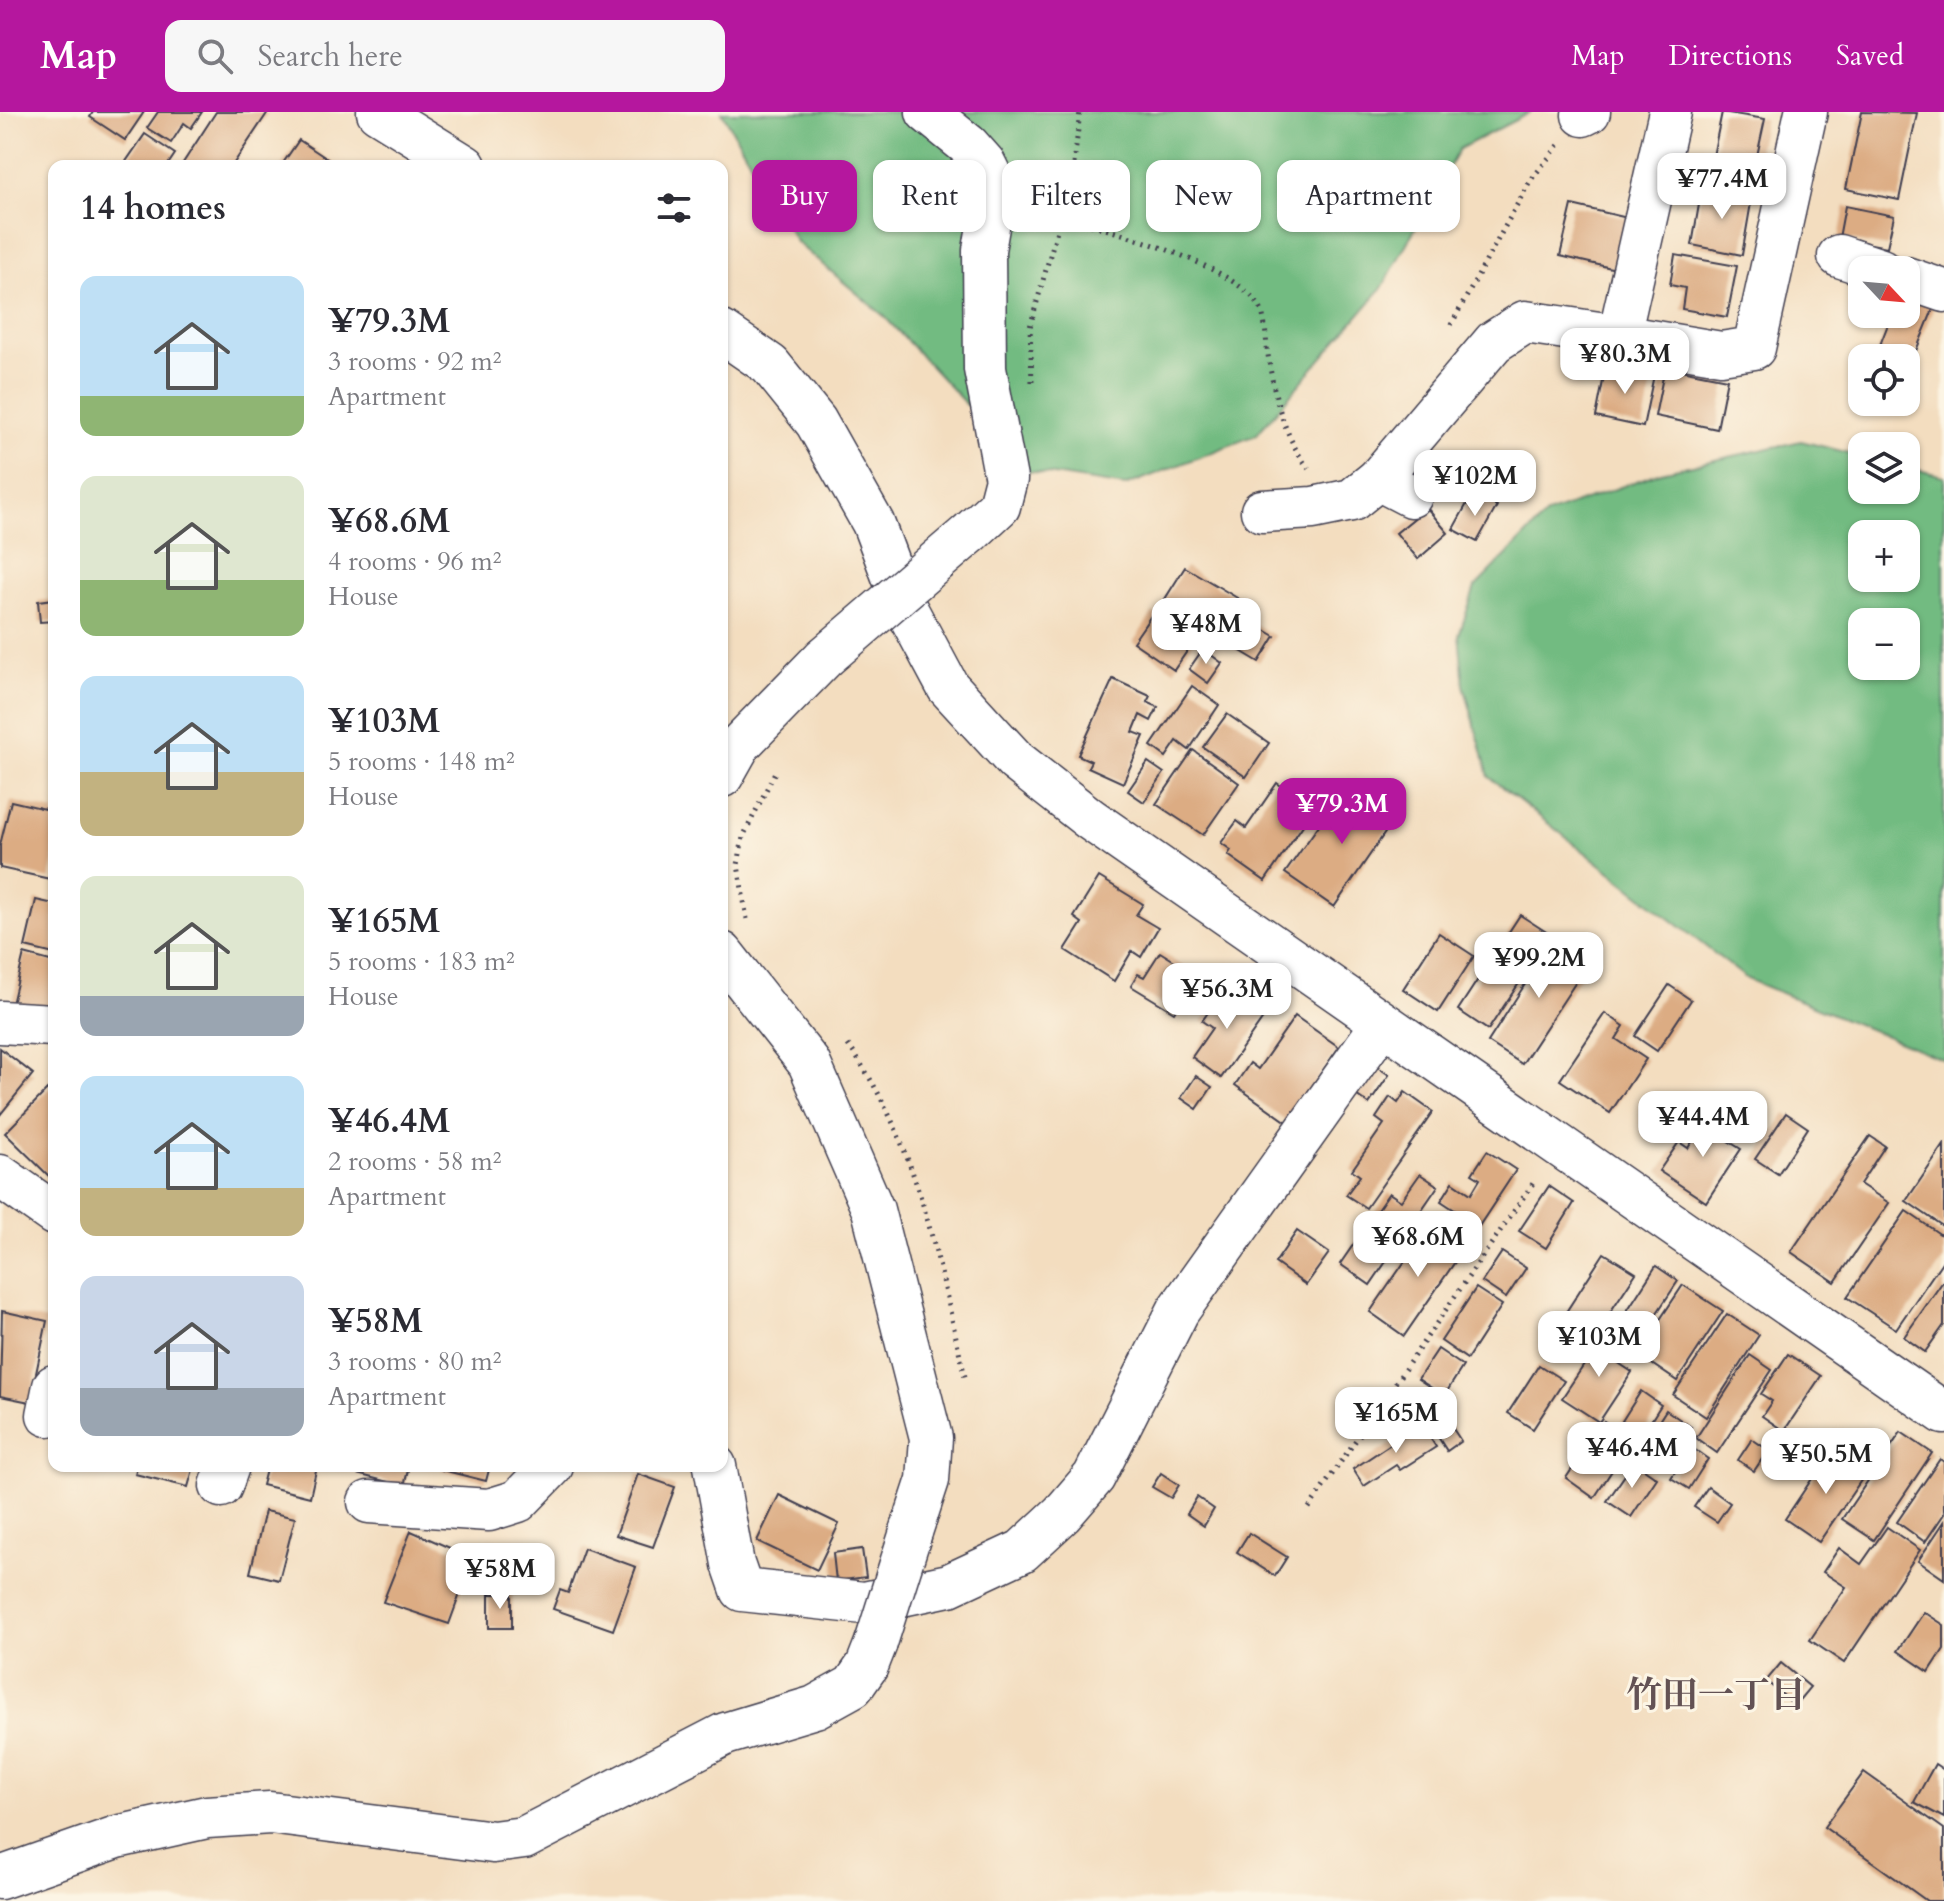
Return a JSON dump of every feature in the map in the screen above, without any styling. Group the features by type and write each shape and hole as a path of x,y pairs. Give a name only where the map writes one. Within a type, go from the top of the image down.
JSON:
{"street":[{"path":"378,112 455,160"},
{"path":"728,765 740,744 824,658 999,506 1006,479 985,369 984,250 993,198 992,179 984,163 968,145 927,112"},
{"path":"1619,336 1670,112"},
{"path":"1262,511 1313,508 1394,487 1494,342 1525,322 1721,353 1754,348 1806,112"},
{"path":"1839,256 1848,259"},
{"path":"1920,283 1944,291"},
{"path":"728,336 770,365 816,422 873,523 903,603 948,687 1016,761 1090,819 1944,1413"},
{"path":"0,1878 117,1837 207,1817 270,1813 493,1842 524,1838 725,1734 815,1707 853,1686 867,1666 876,1643 928,1480 931,1438 873,1210 809,1063 728,961"},
{"path":"0,1022 48,1025"},
{"path":"716,1472 733,1564 742,1590 864,1603 949,1585 1022,1551 1062,1514 1094,1477 1178,1311 1383,1023"},
{"path":"0,1176 48,1210"},
{"path":"369,1502 489,1510 518,1501 546,1472"}],"path":[{"path":"1074,160 1080,112"},
{"path":"1447,332 1530,181 1586,114"},
{"path":"1032,387 1030,327 1056,232"},
{"path":"1122,232 1249,291 1262,312 1272,384 1293,448 1316,477"},
{"path":"755,927 745,915 738,865 743,837 780,762"},
{"path":"840,1034 873,1079 924,1206 966,1381"},
{"path":"1309,1508 1560,1145"}],"green space":[{"path":"722,112 1531,112 1459,149 1453,160 1277,160 1277,232 1413,232 1382,288 1256,435 1125,486 1028,471 884,316 796,242 790,232 857,232 857,160 752,160 752,165"},
{"path":"1801,441 1848,453 1848,504 1920,504 1920,470 1944,476 1944,1060 1747,979 1489,777 1464,685 1459,635 1475,587 1547,514 1661,472"}],"building":[{"path":"93,112 144,112 125,140 90,117"},
{"path":"158,112 202,112 191,128 184,123 171,143 147,128"},
{"path":"216,112 268,112 236,160 185,160"},
{"path":"1722,112 1765,119 1752,179 1710,171"},
{"path":"1862,112 1917,113 1899,200 1846,189"},
{"path":"145,134 175,154 171,160 127,160"},
{"path":"299,140 329,160 285,160"},
{"path":"1702,187 1752,197 1742,255 1692,245"},
{"path":"1572,205 1632,219 1620,270 1560,256"},
{"path":"1845,206 1894,216 1887,247 1839,238"},
{"path":"1675,255 1737,266 1727,317 1682,309 1685,288 1670,285"},
{"path":"1920,301 1934,307 1919,344 1880,344 1887,328 1920,328"},
{"path":"1606,366 1654,375 1643,427 1596,417"},
{"path":"1665,367 1727,379 1717,429 1655,416"},
{"path":"1473,493 1497,506 1477,542 1453,529"},
{"path":"1427,508 1448,533 1418,559 1396,533"},
{"path":"1185,567 1239,599 1232,611 1275,636 1259,662 1217,637 1214,642 1186,625 1191,615 1165,599"},
{"path":"48,600 48,621 40,622 38,601"},
{"path":"1153,613 1194,641 1174,670 1133,642"},
{"path":"1203,649 1222,663 1208,683 1189,669"},
{"path":"1113,679 1150,696 1147,702 1158,707 1151,721 1140,715 1133,732 1144,736 1123,783 1088,767 1091,761 1078,755"},
{"path":"1192,686 1219,705 1189,750 1177,741 1166,757 1151,746"},
{"path":"1227,714 1269,743 1246,777 1203,747"},
{"path":"1193,750 1239,783 1203,835 1156,804"},
{"path":"1148,762 1164,773 1144,802 1128,791"},
{"path":"1277,783 1314,809 1265,881 1228,855 1231,850 1221,843 1237,821 1246,828"},
{"path":"1378,791 1402,808 1334,907 1285,873 1341,794 1366,810"},
{"path":"11,801 48,810 48,879 0,868 0,845"},
{"path":"1099,877 1143,904 1136,915 1158,928 1141,957 1132,951 1114,981 1065,950 1082,923 1074,917"},
{"path":"36,900 48,903 48,953 25,947"},
{"path":"1520,915 1551,935 1488,1030 1458,1010"},
{"path":"1439,933 1474,956 1438,1012 1403,989"},
{"path":"1556,936 1591,959 1522,1064 1488,1042"},
{"path":"1160,952 1197,975 1174,1012 1131,986 1138,974 1144,977"},
{"path":"24,954 48,960 48,1007 12,1004"},
{"path":"1669,985 1691,1000 1657,1051 1635,1036"},
{"path":"1227,986 1266,1014 1221,1078 1192,1057 1212,1028 1202,1021"},
{"path":"1605,1013 1624,1026 1616,1039 1646,1059 1610,1113 1560,1080"},
{"path":"1295,1016 1339,1047 1287,1122 1235,1085 1250,1063 1258,1069"},
{"path":"0,1048 33,1074 0,1115"},
{"path":"1373,1064 1389,1075 1369,1104 1353,1093"},
{"path":"1196,1076 1212,1087 1197,1109 1181,1098"},
{"path":"48,1089 48,1175 5,1133"},
{"path":"1405,1092 1433,1112 1366,1208 1346,1195 1360,1176 1352,1170 1384,1124 1376,1118 1390,1097 1398,1103"},
{"path":"1711,1113 1735,1129 1728,1141 1741,1149 1706,1202 1659,1171 1679,1142 1688,1148"},
{"path":"1786,1113 1808,1128 1778,1174 1755,1159"},
{"path":"1870,1136 1885,1146 1860,1184 1889,1203 1835,1282 1791,1252"},
{"path":"1944,1145 1944,1227 1906,1201"},
{"path":"1487,1151 1516,1170 1479,1226 1441,1201 1453,1182 1471,1194 1480,1179 1472,1174"},
{"path":"1420,1174 1438,1186 1370,1285 1340,1264 1389,1193 1401,1201"},
{"path":"1549,1186 1574,1203 1546,1248 1519,1231"},
{"path":"1906,1211 1944,1237 1944,1259 1896,1329 1847,1297"},
{"path":"1432,1222 1466,1246 1404,1336 1370,1312"},
{"path":"1297,1231 1329,1253 1306,1285 1275,1263"},
{"path":"1502,1252 1526,1268 1506,1298 1482,1282"},
{"path":"1604,1253 1636,1273 1597,1332 1566,1312"},
{"path":"1656,1266 1678,1281 1647,1328 1625,1314"},
{"path":"1944,1280 1944,1325 1925,1352 1904,1337"},
{"path":"1683,1285 1723,1311 1677,1381 1637,1354"},
{"path":"1476,1288 1502,1305 1467,1359 1441,1341"},
{"path":"2,1311 47,1321 30,1402 0,1396"},
{"path":"1727,1314 1759,1335 1706,1417 1673,1395"},
{"path":"1606,1332 1628,1346 1617,1362 1632,1372 1599,1422 1562,1398"},
{"path":"1438,1349 1463,1366 1444,1396 1418,1379"},
{"path":"1788,1354 1821,1376 1784,1431 1762,1416 1772,1401 1761,1394"},
{"path":"1750,1355 1772,1370 1717,1453 1696,1438"},
{"path":"1539,1365 1564,1381 1533,1429 1508,1413"},
{"path":"1641,1391 1661,1405 1642,1435 1622,1421"},
{"path":"1666,1410 1691,1427 1666,1465 1641,1449"},
{"path":"1442,1412 1461,1441 1447,1451 1428,1421"},
{"path":"1604,1421 1632,1440 1594,1498 1566,1478"},
{"path":"1421,1424 1436,1447 1400,1470 1396,1465 1364,1486 1353,1469"},
{"path":"1901,1432 1932,1453 1874,1540 1842,1519"},
{"path":"1752,1439 1768,1450 1754,1471 1738,1460"},
{"path":"1691,1447 1708,1459 1689,1489 1671,1478"},
{"path":"1832,1449 1866,1473 1819,1542 1785,1519"},
{"path":"1940,1459 1944,1462 1944,1514 1925,1542 1897,1522"},
{"path":"1634,1462 1657,1478 1631,1517 1607,1501"},
{"path":"136,1472 192,1472 188,1487"},
{"path":"265,1472 316,1472 310,1497 262,1485"},
{"path":"358,1472 408,1472 404,1486"},
{"path":"450,1472 488,1472 486,1481"},
{"path":"1161,1473 1179,1485 1171,1498 1152,1487"},
{"path":"638,1474 675,1487 653,1547 616,1535"},
{"path":"1708,1487 1730,1503 1717,1522 1694,1507"},
{"path":"779,1495 839,1524 817,1570 757,1541"},
{"path":"1197,1497 1214,1509 1204,1526 1187,1514"},
{"path":"265,1511 295,1518 279,1580 250,1573"},
{"path":"1944,1522 1944,1579 1918,1561"},
{"path":"1887,1527 1920,1550 1844,1663 1810,1640 1846,1587 1823,1572 1839,1548 1861,1564"},
{"path":"411,1531 473,1558 449,1624 383,1602"},
{"path":"1249,1533 1287,1557 1275,1576 1237,1552"},
{"path":"584,1548 636,1567 613,1630 553,1609 560,1590 568,1593"},
{"path":"862,1549 866,1577 836,1581 833,1553"},
{"path":"489,1594 512,1594 512,1628 489,1628"},
{"path":"1924,1612 1944,1625 1944,1649 1929,1672 1898,1651"},
{"path":"1781,1663 1810,1687 1795,1705 1766,1681"},
{"path":"1935,1764 1944,1770 1944,1818 1914,1802"},
{"path":"1864,1772 1944,1829 1944,1901 1927,1901 1824,1827"}],"district":[{"name":"竹田一丁目","path":"1716,1695"}]}
